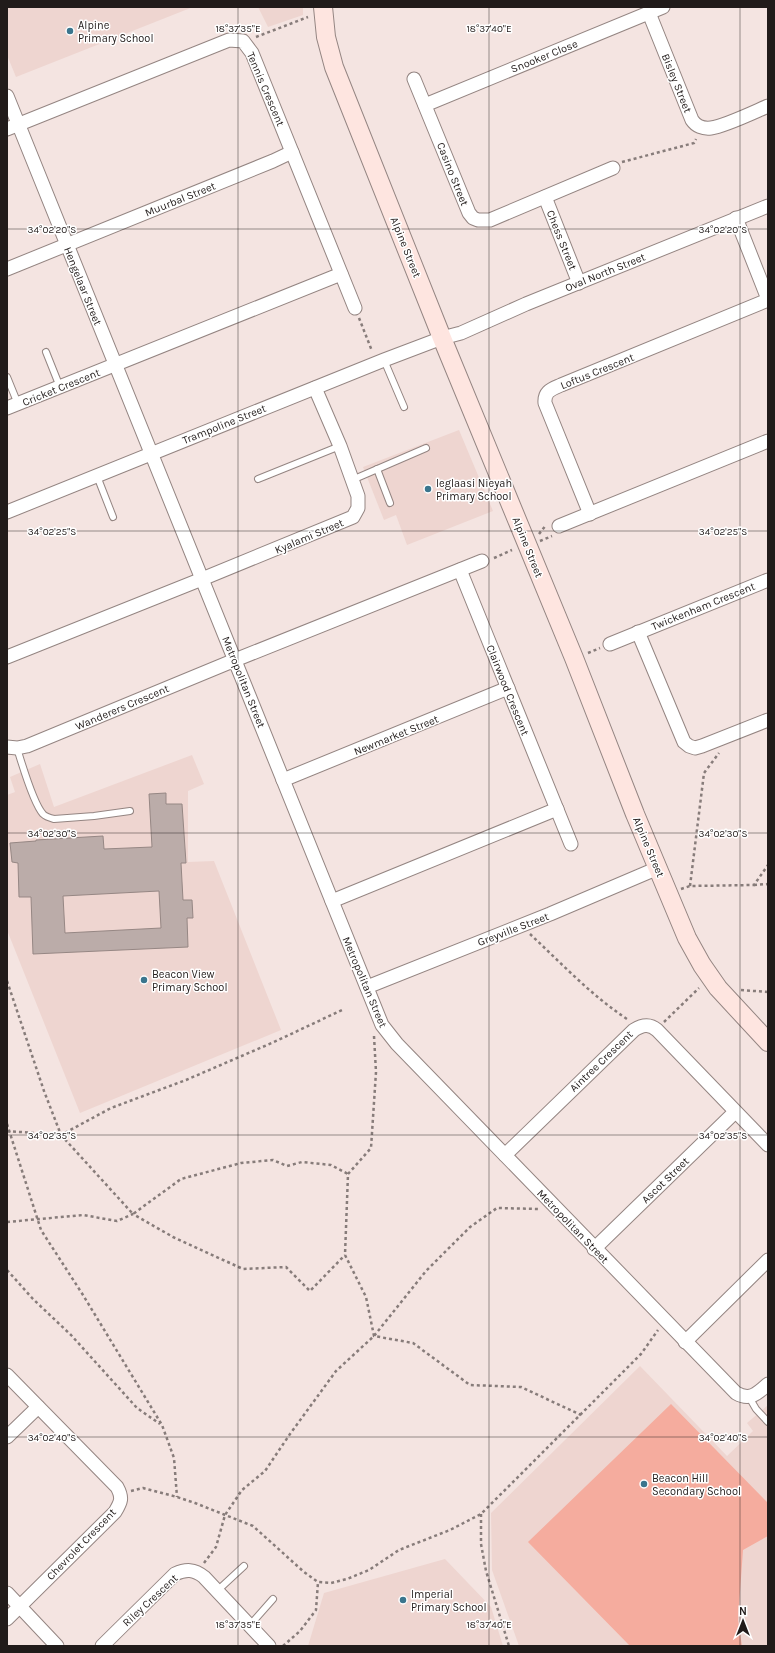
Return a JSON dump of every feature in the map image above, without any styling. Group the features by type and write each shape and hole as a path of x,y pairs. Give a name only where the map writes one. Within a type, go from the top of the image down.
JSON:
{"street":[{"name":"Alpine Street","path":"323,7 326,37 334,67 442,338 687,938 702,965 727,998 768,1042"},
{"name":"Snooker Close","path":"425,105 663,7"},
{"name":"Bisley Street","path":"649,13 692,120 696,125 703,128 714,128 768,106"},
{"name":"Tennis Crescent","path":"12,126 59,109 229,40 243,42 252,53 355,310"},
{"name":"Casino Street","path":"414,79 469,213 473,218 484,221 490,220 615,166"},
{"name":"Hengelaar Street","path":"7,96 12,126 67,245 150,454"},
{"name":"Muurbal Street","path":"7,269 292,152"},
{"name":"Chess Street","path":"545,197 579,283"},
{"name":"Oval North Street","path":"442,338 461,333 768,206"},
{"path":"736,218 768,300"},
{"path":"115,365 341,274"},
{"name":"Loftus Crescent","path":"590,514 545,403 544,397 546,393 561,385 768,300"},
{"name":"Trampoline Street","path":"7,512 442,338"},
{"name":"Cricket Crescent","path":"12,406 115,365"},
{"name":"Kyalami Street","path":"202,579 353,517 358,508 358,496 340,446 315,388"},
{"path":"559,526 768,441"},
{"name":"Metropolitan Street","path":"150,454 235,660 382,1025 388,1034 594,1249 666,1320 685,1342 736,1393 749,1397"},
{"path":"235,660 487,560"},
{"name":"Clairwood Crescent","path":"460,570 571,844"},
{"path":"7,657 202,579"},
{"name":"Twickenham Crescent","path":"610,644 768,580"},
{"name":"Twickenham Crescent","path":"638,632 684,742 688,746 695,748 768,720"},
{"name":"Wanderers Crescent","path":"12,748 27,746 235,660"},
{"name":"Newmarket Street","path":"283,780 508,688"},
{"path":"332,901 557,809"},
{"name":"Greyville Street","path":"367,987 550,914 658,868"},
{"name":"Aintree Crescent","path":"505,1155 634,1030 642,1025 649,1025 657,1030 768,1145"},
{"name":"Ascot Street","path":"594,1249 735,1112"},
{"path":"685,1342 768,1260"},
{"name":"Chevrolet Crescent","path":"7,1375 117,1487 121,1494 121,1502 115,1512 7,1619"},
{"path":"749,1397 758,1394 768,1384"},
{"path":"7,1437 38,1407"},
{"name":"Riley Crescent","path":"102,1646 175,1574 190,1570 197,1572"},
{"path":"197,1572 269,1646"},
{"path":"7,1593 57,1646"}],"lane":[{"path":"46,352 60,387"},
{"path":"384,360 404,407"},
{"path":"7,377 12,406"},
{"path":"258,479 340,446"},
{"path":"352,480 426,448"},
{"path":"377,469 390,503"},
{"path":"97,476 113,518"},
{"path":"12,748 38,805 43,814 48,818 54,820 130,811"},
{"path":"749,1397 756,1409 768,1422"},
{"path":"217,1591 244,1566"},
{"path":"250,1625 273,1599"}],"path":[{"path":"251,38 308,17"},
{"path":"615,166 694,143 698,136"},
{"path":"355,310 372,351"},
{"path":"487,560 512,550"},
{"path":"690,886 704,772 735,733"},
{"path":"754,885 768,865"},
{"path":"680,889 690,886 768,884"},
{"path":"528,933 616,1011 633,1022"},
{"path":"7,981 44,1091 61,1135 133,1214 173,1236 243,1269 286,1267 310,1291 336,1262 345,1255"},
{"path":"661,1025 699,988"},
{"path":"738,990 768,992"},
{"path":"8,1131 61,1135 111,1108 186,1080 274,1042 342,1010"},
{"path":"374,1032 376,1072 371,1148 348,1174 345,1255 366,1297 374,1336"},
{"path":"7,1124 41,1230 83,1295 162,1425 174,1458 177,1498"},
{"path":"7,1222 83,1215 117,1221 133,1214 181,1179 241,1163 273,1160 287,1166 302,1162 331,1165 348,1174"},
{"path":"197,1572 216,1547 225,1515 242,1490 265,1471 336,1371 374,1336 426,1271 470,1227 497,1208 558,1210"},
{"path":"7,1270 33,1299 71,1335 137,1408 162,1425"},
{"path":"121,1494 143,1488 195,1503 253,1526 304,1572 318,1582 331,1583 348,1579 369,1570 399,1550 450,1530 480,1514 641,1354 666,1320"},
{"path":"374,1336 413,1343 470,1386 520,1387 581,1415"},
{"path":"480,1514 481,1544 486,1571 509,1646"},
{"path":"283,1646 300,1631 316,1610 318,1582"}],"shaded area":[{"name":"Alpine Primary School","path":"7,7 193,7 16,77 7,55"},
{"path":"258,7 303,7 303,15 268,27"},
{"name":"Ieglaasi Nieyah Primary School","path":"459,430 493,511 407,545 396,515 384,520 363,467"},
{"name":"Beacon View Primary School","path":"192,755 204,784 188,791 188,862 214,861 281,1030 80,1113 7,930 7,795 15,792 10,777 40,764 54,807"},
{"name":"Beacon Hill Secondary School","path":"640,1366 727,1456 753,1431 747,1423 768,1405 768,1646 519,1646 492,1570 491,1513"},
{"path":"671,1404 768,1503 768,1536 743,1550 738,1620 742,1646 630,1646 528,1542"},
{"name":"Imperial Primary School","path":"445,1559 491,1607 503,1646 308,1646 324,1593"}],"building":[{"path":"166,793 166,804 182,804 186,863 181,863 183,900 192,900 193,918 187,918 188,947 33,954 31,897 19,897 18,863 12,862 10,843 103,836 104,849 152,847 149,794","holes":["159,891 161,928 65,933 63,896"]}],"place":[{"name":"Alpine Primary School","path":"70,31"},
{"name":"Ieglaasi Nieyah Primary School","path":"428,489"},
{"name":"Beacon View Primary School","path":"144,980"},
{"name":"Beacon Hill Secondary School","path":"644,1484"},
{"name":"Imperial Primary School","path":"403,1600"}]}
